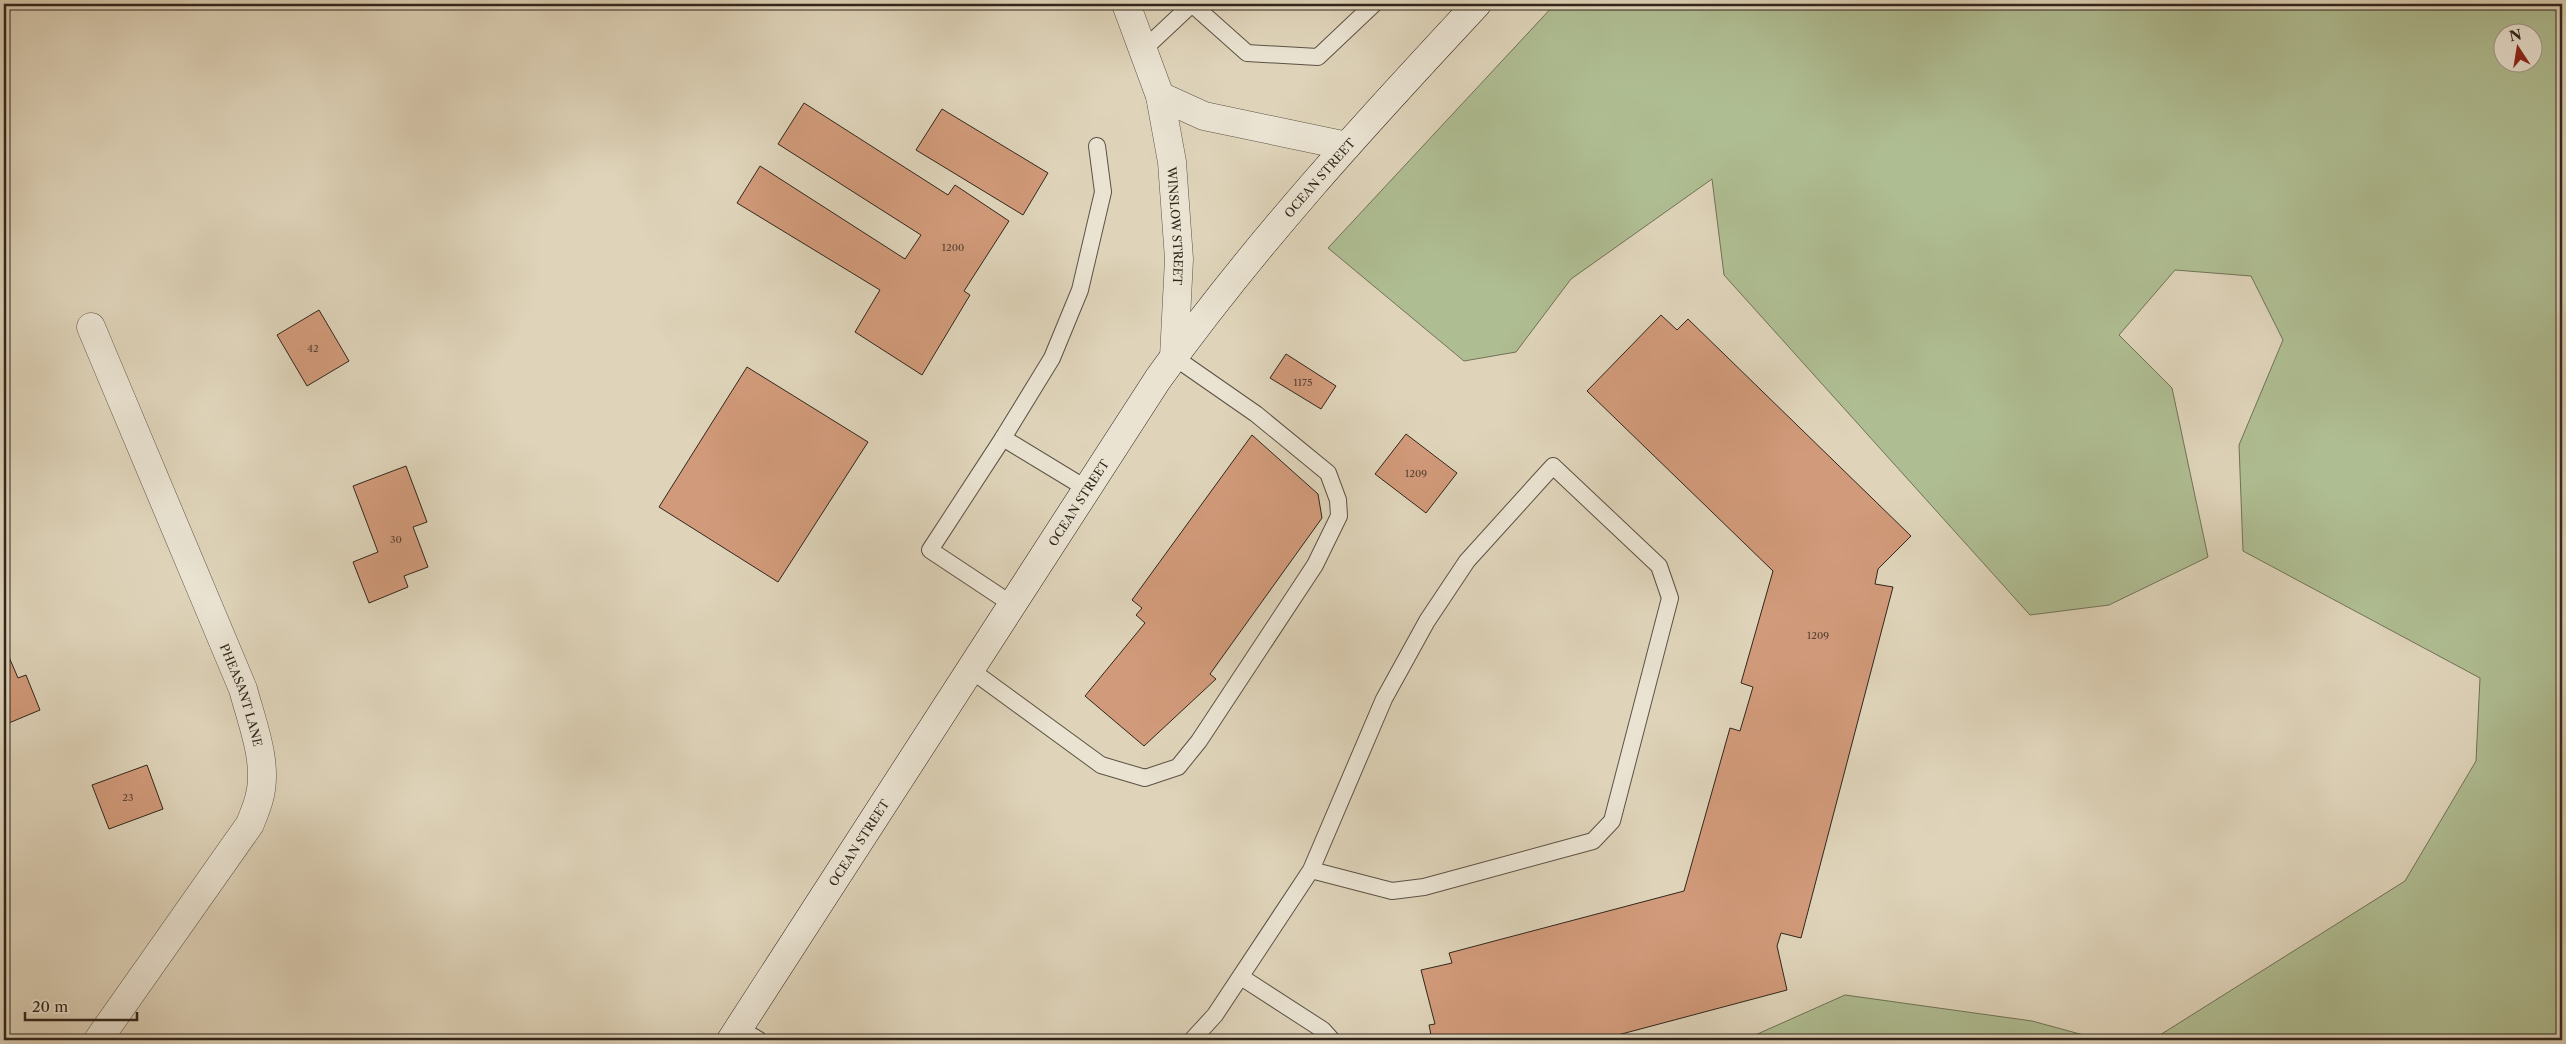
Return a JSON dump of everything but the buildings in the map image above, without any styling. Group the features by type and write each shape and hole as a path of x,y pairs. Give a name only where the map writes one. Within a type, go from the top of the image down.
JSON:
{"street":[{"name":"WINSLOW STREET","path":"1126,4 1160,96 1172,162 1178,258 1174,356"},
{"name":"OCEAN STREET","path":"743,1036 971,670 1174,356 1224,290 1292,208 1477,4"},
{"path":"1160,96 1204,116 1347,146"},
{"name":"PHEASANT LANE","path":"91,327 243,689 262,770 260,797 250,824 98,1040"}],"lane":[{"path":"1143,50 1192,4 1247,53 1318,57 1374,4"},
{"path":"1013,605 930,550 1003,438 1052,358 1080,290 1103,192 1097,146"},
{"path":"971,670 1101,765 1145,778 1178,766 1199,741 1315,565 1339,516 1338,500 1328,473 1256,414 1174,356"},
{"path":"1003,438 1087,489"},
{"path":"1192,1040 1215,1015 1311,870 1384,699 1427,620 1466,561 1552,466 1659,566 1670,598 1612,821 1593,841 1424,887 1392,891 1311,870"},
{"path":"1241,976 1324,1030 1332,1040"}],"green space":[{"path":"1555,4 2562,4 2562,1040 2152,1040 2405,881 2476,761 2480,678 2243,551 2239,445 2283,340 2251,276 2175,270 2119,335 2172,388 2208,557 2109,605 2030,615 1724,275 1712,179 1571,279 1516,352 1464,361 1328,248"},
{"path":"1845,995 2032,1021 2102,1040 1744,1040"}]}
